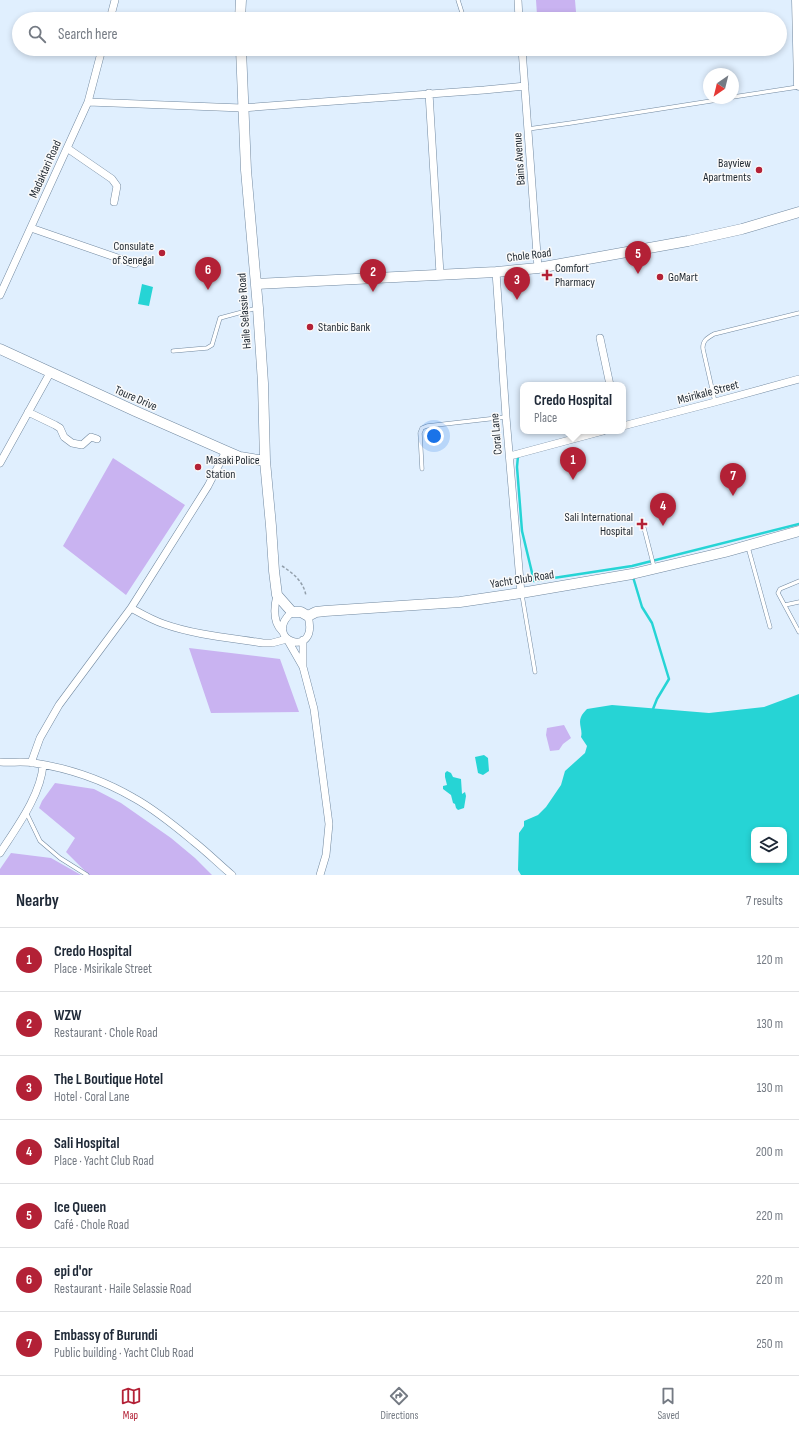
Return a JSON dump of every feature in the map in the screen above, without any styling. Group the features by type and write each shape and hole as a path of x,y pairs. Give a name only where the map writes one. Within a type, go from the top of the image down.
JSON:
{"street":[{"path":"112,12 115,0"},
{"path":"240,12 241,0"},
{"path":"518,0 519,12"},
{"path":"797,0 799,86"},
{"name":"Madaktari Road","path":"0,295 88,102 100,56"},
{"name":"Haile Selassie Road","path":"241,56 242,108 258,308 263,383 265,461 274,566"},
{"name":"Bains Avenue","path":"523,56 538,268"},
{"path":"88,102 242,108 525,86"},
{"path":"429,94 440,274"},
{"path":"67,148 112,179 116,186 114,202"},
{"name":"Chole Road","path":"256,284 496,272 538,268 688,241 742,229 799,212"},
{"path":"31,228 135,264"},
{"name":"Coral Lane","path":"496,272 506,417 521,593"},
{"path":"600,338 609,382"},
{"name":"Toure Drive","path":"0,349 50,373 240,457 265,461"},
{"path":"0,463 50,373"},
{"name":"Msirikale Street","path":"626,425 799,379"},
{"path":"28,412 60,428 64,437 78,445 85,444 91,437 97,439"},
{"path":"510,456 592,434"},
{"path":"31,762 40,738 59,705 131,608 208,486 226,451"},
{"name":"Yacht Club Road","path":"308,616 316,612 325,611 460,602 620,576 799,531"},
{"path":"274,566 277,595 275,603 276,621 278,627 287,639 303,668 314,709 329,824 326,855 320,875"},
{"path":"277,595 292,612"},
{"path":"131,608 148,618 166,625 263,643 272,643 287,639 298,642 303,640 308,636 314,619 325,611"},
{"path":"282,631 283,623 286,617 292,612 301,612 308,616 311,630"},
{"path":"303,640 303,668"},
{"path":"0,762 31,762 78,774 109,785 135,798 194,842 232,875"},
{"path":"0,853 39,785 43,765"}],"lane":[{"path":"458,0 462,12"},
{"path":"739,97 799,86"},
{"path":"528,129 703,102"},
{"path":"173,351 208,348 212,345 220,318 258,308"},
{"path":"716,402 702,344 705,340 714,334 799,312"},
{"path":"422,469 420,433 422,428 427,426 506,417"},
{"path":"644,528 654,568"},
{"path":"748,545 770,627"},
{"path":"799,581 780,589 778,593 798,626 799,632"},
{"path":"521,593 535,672"},
{"path":"785,605 799,602"},
{"path":"25,811 40,841 60,858 87,875"}],"path":[{"path":"274,566 293,574 303,586 306,596"}],"shaded area":[{"path":"536,0 575,0 576,12 537,12"},
{"path":"113,458 185,505 126,595 63,546"},
{"path":"189,648 280,659 299,712 211,713"},
{"path":"564,725 571,738 563,744 559,750 550,751 546,735 547,728"},
{"path":"55,783 94,789 121,803 171,838 195,858 212,875 89,875 66,852 75,838 39,808 42,801"},
{"path":"11,853 51,858 81,875 0,875 0,869"}],"water":[{"path":"142,284 153,287 149,306 138,304"},
{"path":"799,694 799,875 521,875 518,870 519,833 524,826 524,821 538,815 546,807 561,785 565,771 585,753 587,746 581,737 580,720 581,716 587,709 612,705 709,713 764,707"},
{"path":"484,755 488,758 489,771 483,775 478,773 475,757"},
{"path":"447,771 451,773 453,777 461,779 462,794 465,792 466,796 464,808 458,810 453,803 451,795 443,789 443,786 447,785 445,773"}],"waterway":[{"path":"518,456 517,467 522,531 534,581 632,566 799,524"},
{"path":"633,577 642,607 652,623 669,679 653,709"}],"place":[{"name":"Bayview Apartments","path":"759,170"},
{"name":"Consulate of Senegal","path":"162,253"},
{"name":"Ice Queen","path":"638,274"},
{"name":"Comfort Pharmacy","path":"547,275"},
{"name":"GoMart","path":"660,277"},
{"name":"epi d'or","path":"208,290"},
{"name":"WZW","path":"373,292"},
{"name":"The L Boutique Hotel","path":"517,300"},
{"name":"Stanbic Bank","path":"310,327"},
{"name":"Masaki Police Station","path":"198,467"},
{"name":"Credo Hospital","path":"573,480"},
{"name":"Embassy of Burundi","path":"733,496"},
{"name":"Sali International Hospital","path":"642,524"},
{"name":"Sali Hospital","path":"663,526"}]}
